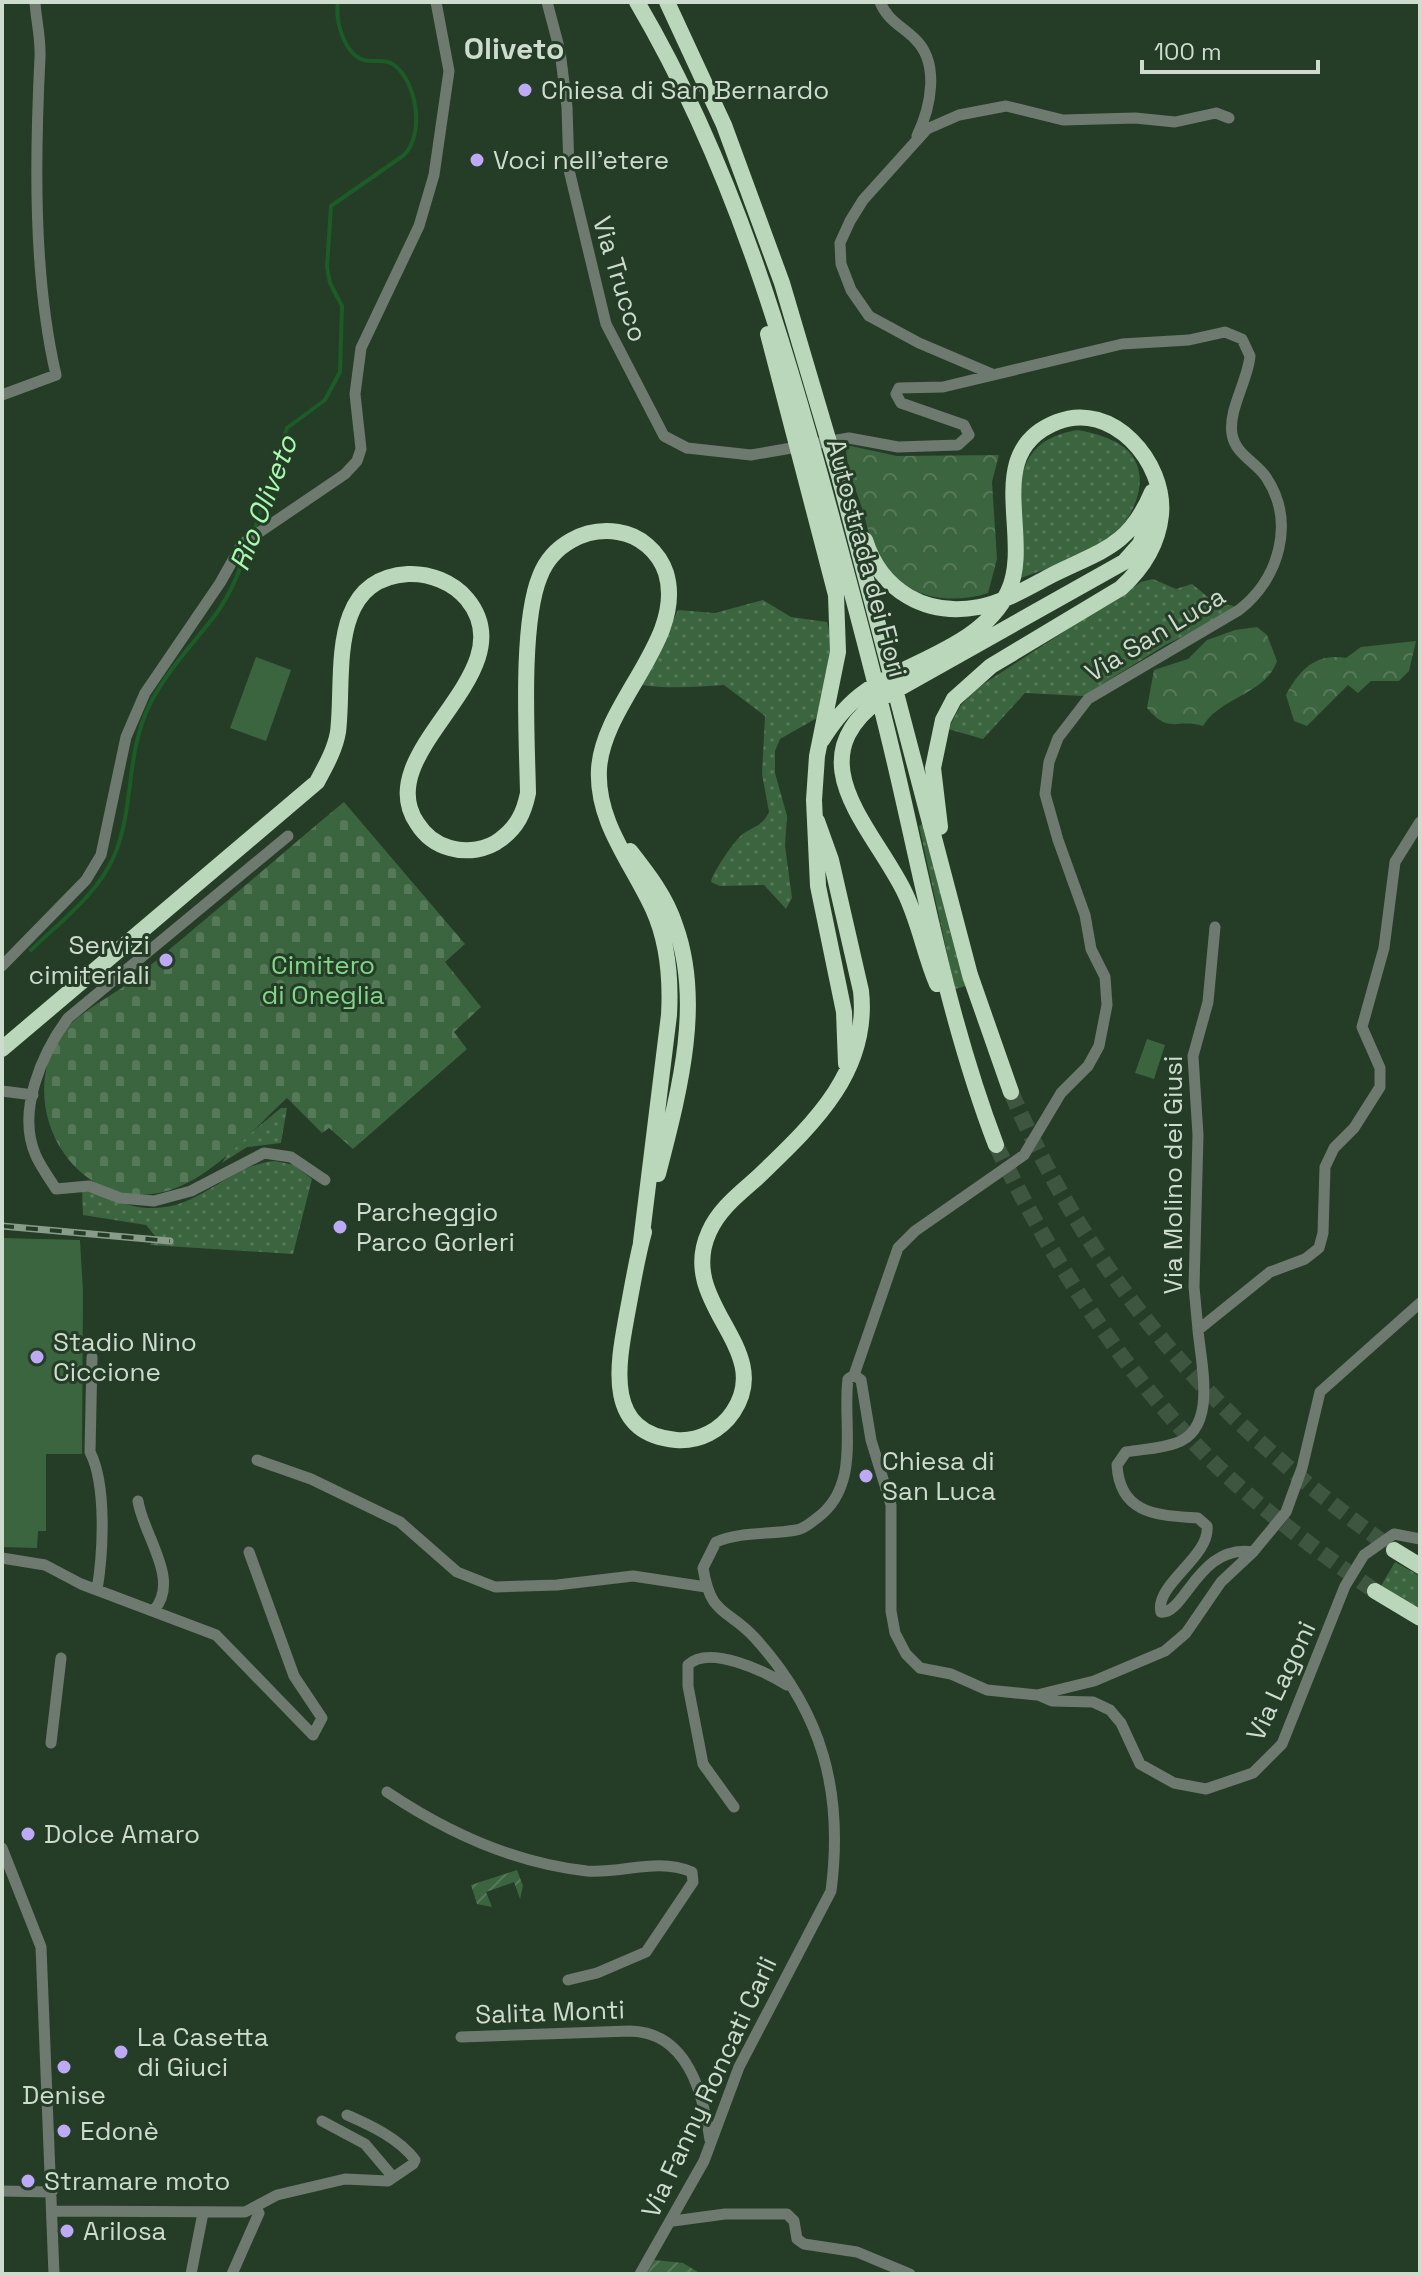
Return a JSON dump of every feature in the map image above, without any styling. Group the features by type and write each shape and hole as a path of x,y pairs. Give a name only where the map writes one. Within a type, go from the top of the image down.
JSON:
{"highway":[{"path":"2,1049 317,782 337,734 341,648 347,620 358,599 384,579 410,574 435,578 464,595 477,614 481,635 479,655 415,763 408,788 412,817 425,835 451,849 475,850 507,835 525,805 529,647 536,588 546,564 563,545 602,531 623,532 653,551 665,570 669,607 659,636 606,734 599,785 609,823 666,903 682,945 689,992 687,1028 672,1109 641,1242 617,1371 621,1399 630,1415 657,1435 677,1440 698,1438 728,1418 740,1399 745,1377 742,1357 706,1294 703,1257 708,1234 731,1202 813,1123 844,1078 845,1022 818,886 814,777 838,652 836,595 809,431 769,340 762,287 705,133 637,2"},
{"name":"Autostrada dei Fiori","path":"667,2 702,73 744,176 782,283 809,431 948,892 970,975 1011,1092"},
{"path":"822,740 835,720 864,693 964,638 986,622 999,607 1008,592 1015,568 1011,486 1022,453 1038,434 1068,419 1101,421 1132,440 1152,470 1159,488 1161,513 1155,539 1139,570 1121,588 969,682 943,720 933,768 948,892"},
{"name":"Autostrada dei Fiori","path":"809,431 839,476 956,1024 996,1145"},
{"path":"956,1024 934,979 912,907 846,794 841,767 846,740 860,717 882,698 1124,562 1146,534 1151,519 1152,470"},
{"path":"839,476 875,567 909,599 947,609 980,607 1014,595 1123,538 1137,523 1152,492"},
{"path":"1394,1550 1420,1566"},
{"path":"1375,1591 1420,1618"}],"street":[{"path":"2,395 56,375 46,325 38,207 36,130 41,54 35,2"},
{"path":"2,966 86,880 101,855 126,737 145,693 220,583 242,544 345,474 359,455 355,394 361,348 419,226 445,114 449,71 436,2"},
{"name":"Via Trucco","path":"547,2 560,51 567,107 569,170 606,324 621,359 642,390 656,426 669,441 687,448 751,455 849,438 898,447 958,445 968,439 964,425 901,403 897,391 906,385 943,387 992,374"},
{"path":"880,2 898,28 915,38 927,56 932,72 921,127 912,147"},
{"path":"992,374 919,343 869,316 851,290 841,264 840,243 863,200 927,129 949,120 1006,106 1063,120 1135,118 1175,122 1216,113 1229,118"},
{"name":"Via San Luca","path":"854,1375 898,1248 915,1231 1024,1155 1061,1093 1088,1066 1099,1046 1107,1005 1105,977 1091,949 1085,915 1045,794 1049,762 1058,738 1088,699 1248,603 1270,576 1281,540 1280,515 1273,491 1265,475 1237,447 1232,435 1232,423 1250,356 1246,343 1237,335 1219,332 1189,340 1122,344 1033,368 992,374"},
{"name":"Via Molino dei Giusi","path":"1198,1330 1270,1272 1305,1259 1319,1248 1323,1233 1325,1167 1334,1148 1354,1128 1380,1087 1380,1068 1362,1027 1384,948 1395,862 1420,822"},
{"path":"288,836 79,1006 50,1045 33,1095 31,1124 35,1153 56,1189 89,1186 120,1198 154,1201 191,1191 264,1153 291,1157 325,1180"},
{"name":"Via Molino dei Giusi","path":"1215,927 1208,1002 1193,1056 1198,1135 1194,1287 1203,1400 1198,1424 1177,1443 1126,1452 1117,1465 1118,1475 1132,1502 1140,1509 1170,1518 1198,1518 1207,1526 1206,1540 1162,1600 1161,1612 1173,1609 1202,1572 1219,1557 1239,1550 1253,1552"},
{"path":"2,1091 33,1095"},
{"path":"257,1460 311,1479 400,1522 455,1570 495,1587 557,1585 633,1576 706,1587 703,1568 716,1542 762,1532 799,1530 824,1513 832,1502 849,1447 847,1381 854,1375 861,1380 871,1440 891,1505 891,1611 895,1633 906,1654 920,1668 951,1674 987,1690 1037,1695 1094,1681 1165,1651 1186,1633 1229,1573 1274,1530 1292,1500 1320,1392 1420,1303"},
{"path":"92,1357 90,1452 96,1466 102,1548 97,1590"},
{"path":"138,1501 141,1519 165,1581 162,1599 154,1610"},
{"name":"Via Lagoni","path":"1037,1695 1052,1701 1093,1702 1110,1710 1119,1718 1140,1764 1174,1783 1206,1789 1253,1773 1282,1744 1345,1586 1364,1555 1394,1534 1420,1539"},
{"path":"2,1558 45,1565 81,1584 216,1635 313,1735 319,1729 322,1718 294,1676 249,1552"},
{"name":"Via Fanny Roncati Carli","path":"640,2274 673,2221 710,2145 739,2067 831,1891 834,1861 827,1757 814,1723 795,1690 752,1635 715,1607 706,1587"},
{"path":"734,1807 703,1764 688,1686 688,1665 701,1657 723,1659 771,1676 795,1690"},
{"path":"51,1743 61,1658"},
{"path":"387,1792 436,1825 534,1862 591,1871 644,1865 692,1872 693,1882 646,1952 597,1973 568,1980"},
{"path":"2,1848 41,1947 54,2274"},
{"name":"Salita Monti","path":"461,2037 630,2031 654,2035 672,2045 689,2067 706,2110 710,2145"},
{"path":"52,2211 245,2212 277,2195 345,2179 382,2182 413,2164 413,2156 382,2133 347,2115"},
{"path":"322,2121 365,2144 382,2159 393,2177"},
{"path":"2,2191 52,2192"},
{"path":"232,2274 259,2213 255,2207"},
{"path":"191,2274 203,2213"},
{"path":"673,2221 725,2214 787,2214 794,2221 797,2239 804,2244 857,2252 910,2274"},
{"path":"46,2274 54,2252"}],"green space":[{"path":"1078,430 1115,441 1134,459 1139,472 1139,485 1131,513 1103,544 1074,559 1021,578 1020,508 1025,466 1035,450 1052,438"},
{"path":"846,445 897,456 999,455 992,482 997,559 988,593 957,598 927,595 900,582 889,571 870,539 849,468"},
{"path":"1153,579 1176,589 1192,584 1214,602 1234,606 1214,622 1167,644 1083,696 1025,693 983,739 948,729 961,705 977,688 1141,582"},
{"path":"763,600 791,617 827,622 833,644 817,718 780,739 775,751 775,773 787,816 785,846 792,898 786,909 764,885 720,886 711,882 736,842 761,823 769,812 762,774 765,716 724,685 641,685 678,610 715,613"},
{"path":"1257,627 1267,635 1277,661 1271,672 1263,681 1220,708 1203,726 1167,723 1147,708 1154,670 1188,659 1207,640 1235,630"},
{"path":"1416,641 1409,671 1399,681 1371,681 1358,693 1348,685 1307,726 1294,721 1286,695 1310,665 1326,658 1346,658 1361,647"},
{"path":"256,657 291,670 266,741 230,728"},
{"name":"Cimitero di Oneglia","path":"344,802 465,944 445,962 481,1007 454,1032 467,1049 353,1149 329,1128 322,1133 287,1098 230,1153 181,1186 163,1192 133,1195 106,1188 83,1174 65,1154 52,1130 45,1104 45,1076 60,1036 79,1017 135,978"},
{"path":"922,824 966,986 955,989 919,826"},
{"path":"1147,1039 1165,1045 1154,1079 1135,1073"},
{"path":"281,1108 287,1108 281,1143 247,1147 222,1163 229,1151"},
{"path":"275,1161 294,1165 312,1179 293,1254 150,1245 155,1236 146,1225 83,1215 82,1190 135,1206 171,1206 187,1201 244,1170"},
{"name":"Stadio Nino Ciccione","path":"2,1238 80,1240 83,1291 82,1454 46,1454 46,1531 38,1531 37,1548 2,1547"},
{"path":"1395,1562 1420,1576 1420,1608 1381,1586"},
{"path":"517,1870 523,1886 520,1899 514,1882 486,1892 492,1907 477,1904 471,1885"},
{"path":"654,2260 683,2263 701,2274 647,2274"}],"waterway":[{"name":"Rio Oliveto","path":"253,534 287,428 325,400 340,372 342,306 330,283 327,267 331,206 404,155 415,134 416,108 408,83 391,63 364,60 351,51 342,36 338,2"},
{"name":"Rio Oliveto","path":"31,950 78,906 108,868 121,835 137,740 151,702 173,667 222,606 250,542"}],"tunnel":[{"path":"1011,1092 1045,1163 1082,1229 1124,1290 1170,1348 1219,1403 1273,1454 1394,1550"},
{"path":"996,1145 1061,1266 1112,1343 1169,1415 1220,1469 1262,1506 1375,1591"}],"railway":[{"path":"2,1226 170,1241"}],"place":[{"name":"Chiesa di San Bernardo","path":"525,90"},
{"name":"Voci nell'etere","path":"477,160"},
{"name":"Servizi cimiteriali","path":"166,960"},
{"name":"Parcheggio Parco Gorleri","path":"340,1227"},
{"name":"Stadio Nino Ciccione","path":"37,1357"},
{"name":"Chiesa di San Luca","path":"866,1476"},
{"name":"Dolce Amaro","path":"28,1834"},
{"name":"La Casetta di Giuci","path":"121,2052"},
{"name":"Denise","path":"64,2067"},
{"name":"Edonè","path":"64,2131"},
{"name":"Stramare moto","path":"28,2181"},
{"name":"Arilosa","path":"67,2231"}],"district":[{"name":"Oliveto","path":"514,48"}]}
